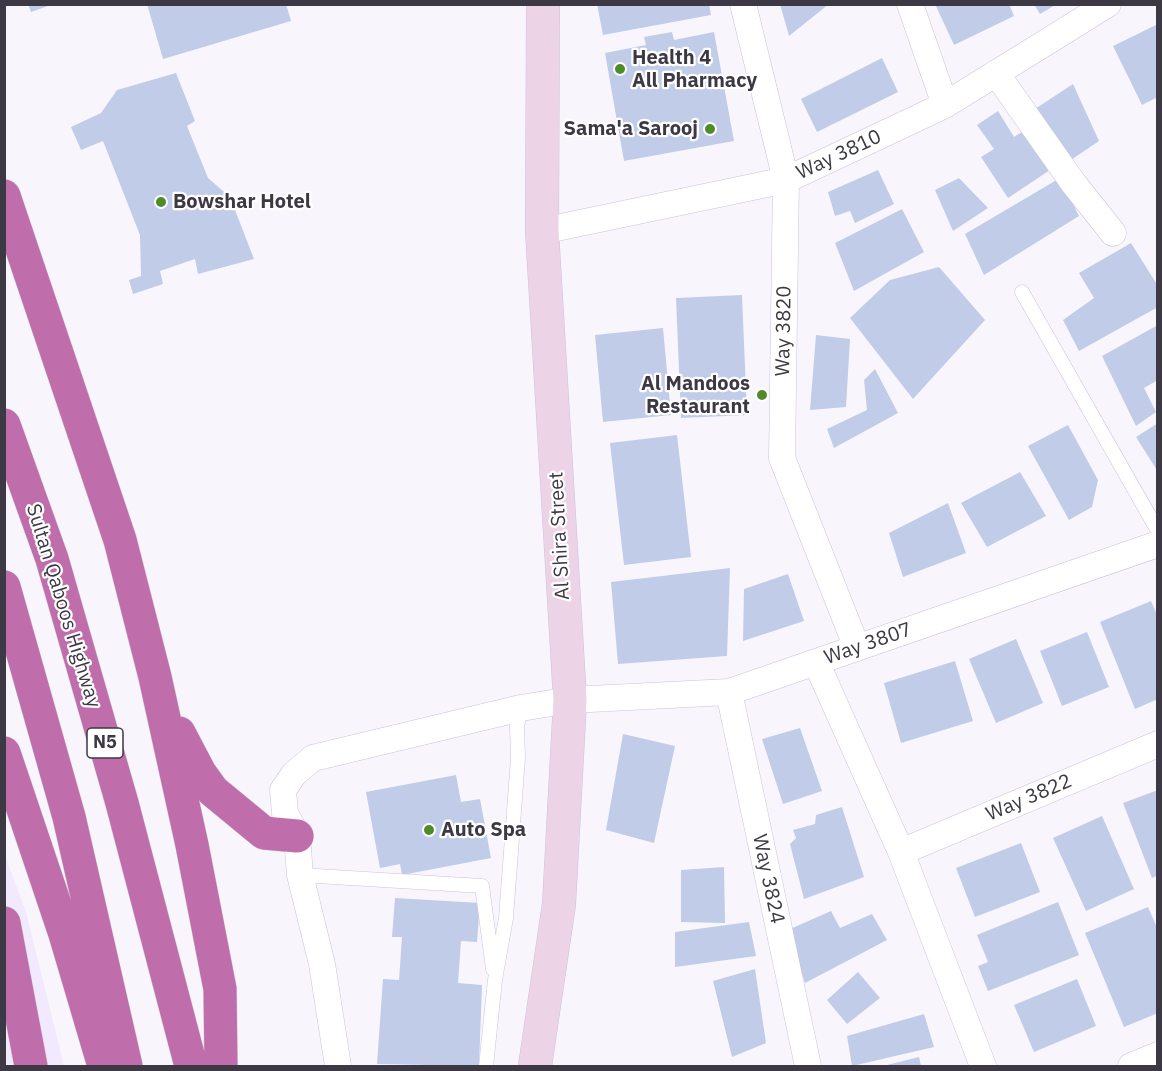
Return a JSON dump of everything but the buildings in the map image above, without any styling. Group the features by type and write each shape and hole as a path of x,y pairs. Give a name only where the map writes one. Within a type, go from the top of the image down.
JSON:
{"highway":[{"path":"4,196 120,540 155,677 220,989 221,1066"},
{"name":"Sultan Qaboos Highway","path":"4,425 52,559 122,803 191,1066"},
{"path":"4,587 69,817 126,1066"},
{"path":"155,677 185,747 213,791 264,833 297,836"},
{"path":"4,753 65,934 104,1066"},
{"path":"4,923 31,1066"},
{"path":"91,1023 98,1066"}],"street":[{"name":"Al Shira Street","path":"535,1066 560,904 570,700 542,231 543,4"},
{"name":"Way 3820","path":"743,4 786,180 783,458 857,648"},
{"path":"910,4 945,105"},
{"name":"Way 3810","path":"542,231 786,180 945,105 1108,4"},
{"path":"996,74 1074,184 1113,233"},
{"name":"Way 3807","path":"297,836 285,813 283,790 294,774 313,758 521,708 570,700 729,692 1158,544"},
{"path":"816,662 901,852 983,1066"},
{"name":"Way 3824","path":"729,692 808,1066"},
{"name":"Way 3822","path":"901,852 1158,744"},
{"path":"297,836 300,875 322,964 338,1066"},
{"path":"1131,1066 1158,1055"}],"lane":[{"path":"1022,292 1158,531"},
{"path":"486,1066 495,980 506,918 518,758 517,726 521,708"},
{"path":"300,875 482,886 495,980"}],"shaded area":[{"path":"4,853 26,912 64,1066 5,1066"}],"place":[{"name":"Health 4 All Pharmacy","path":"620,69"},
{"name":"Sama'a Sarooj","path":"710,129"},
{"name":"Bowshar Hotel","path":"161,202"},
{"name":"Al Mandoos Restaurant","path":"762,395"},
{"name":"Auto Spa","path":"429,830"}]}
